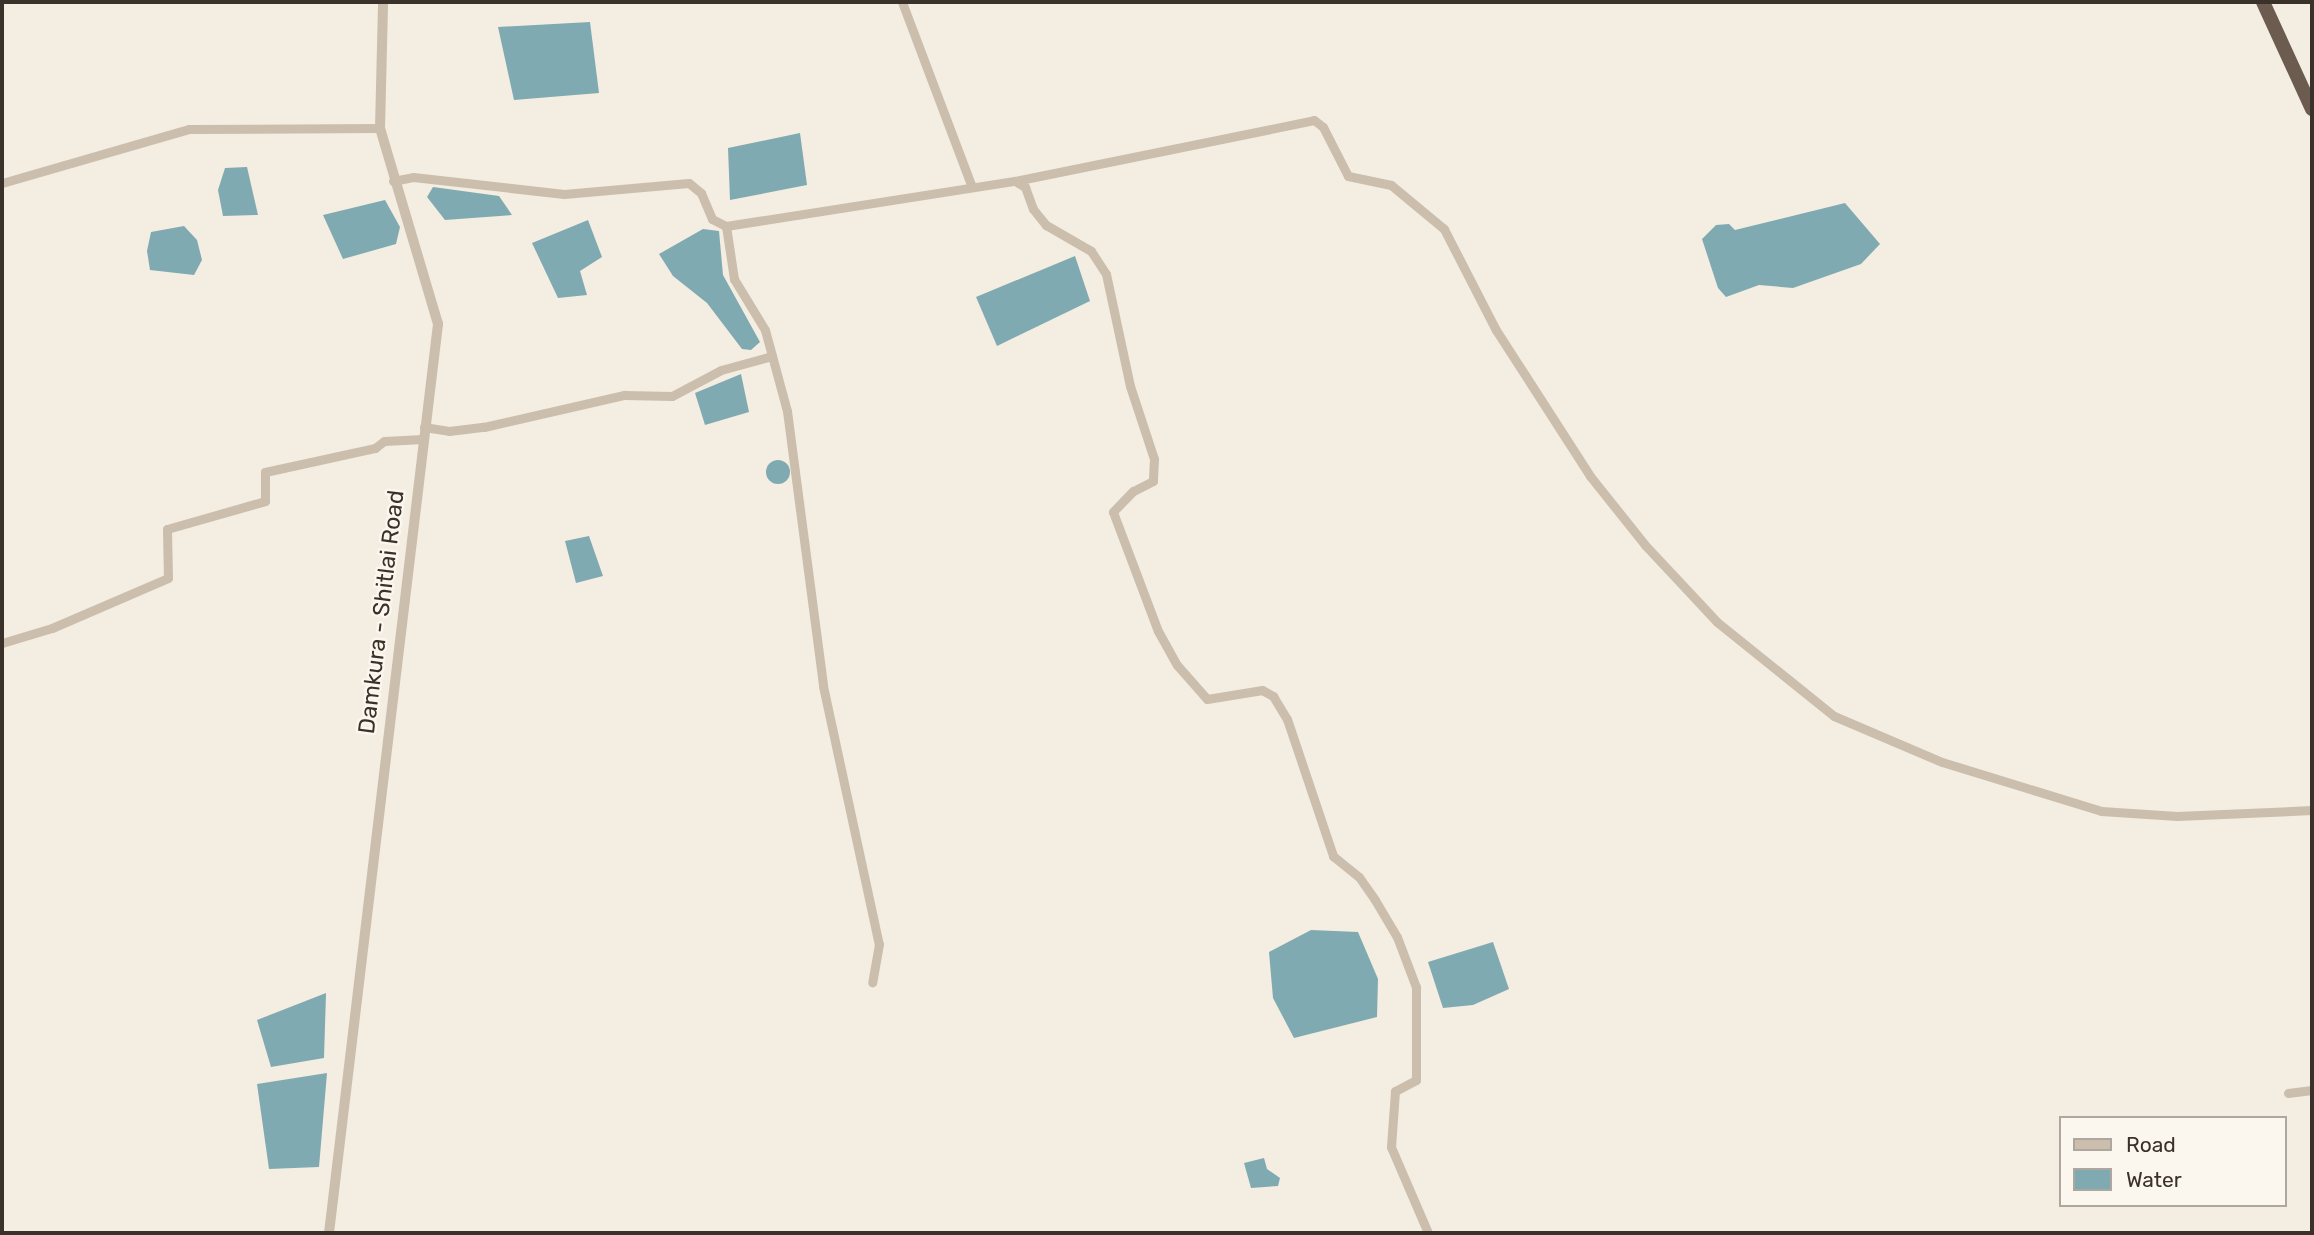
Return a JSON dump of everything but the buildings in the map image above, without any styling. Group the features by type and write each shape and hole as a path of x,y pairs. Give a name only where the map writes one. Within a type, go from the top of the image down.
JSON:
{"highway":[{"path":"2263,2 2312,109"}],"street":[{"name":"Damkura - Shitlai Road","path":"329,1233 438,324 393,181 380,128 383,2"},
{"path":"902,2 971,185"},
{"path":"393,181 413,177 565,194 689,183 701,193 712,219 726,226 971,185 1015,181 1314,120 1323,127 1343,172 1391,185 1444,229 1496,330 1590,476 1645,545 1717,622 1835,716 1941,762 2101,811 2176,816 2312,810"},
{"path":"2,183 189,129 380,128"},
{"path":"1015,181 1025,187 1033,209 1046,225 1091,251 1105,274 1130,387 1154,459 1153,481 1133,491 1113,512 1158,631 1177,666 1207,699 1262,690 1273,696 1287,719 1333,856 1359,877 1397,937 1416,987 1419,1025 1416,1080 1395,1091 1391,1147 1428,1233"},
{"path":"726,226 734,279 765,330 787,411 831,729 879,944 872,982"},
{"path":"424,427 449,431 484,427 624,395 672,396 721,370 772,356"},
{"path":"2,643 52,628 168,578 167,530 265,501 265,472 292,462 374,448 384,441 423,439"},
{"path":"2288,1093 2312,1090"}],"water":[{"path":"590,22 599,93 514,100 498,27"},
{"path":"800,133 807,185 730,200 728,148"},
{"path":"247,167 258,215 223,216 218,190 225,168"},
{"path":"433,187 499,196 512,215 445,220 427,197"},
{"path":"385,200 400,227 396,244 343,259 323,215"},
{"path":"1845,203 1880,244 1861,264 1793,288 1759,285 1726,297 1718,288 1702,239 1716,225 1729,224 1735,230"},
{"path":"588,220 602,257 580,271 587,295 558,298 532,243"},
{"path":"184,226 197,240 202,260 194,275 150,270 147,251 151,232"},
{"path":"703,229 719,231 723,275 760,342 751,350 742,349 707,303 673,276 659,254"},
{"path":"1075,256 1090,301 997,346 976,297"},
{"path":"741,374 749,412 705,425 695,393"},
{"path":"778,460 789,467 790,472 783,483 778,484 767,477 766,472 773,461"},
{"path":"589,536 603,576 576,583 565,541"},
{"path":"1311,930 1358,932 1378,979 1377,1017 1294,1038 1273,998 1269,952"},
{"path":"1493,942 1509,989 1473,1005 1443,1008 1428,962"},
{"path":"326,993 324,1058 271,1067 257,1020"},
{"path":"327,1073 319,1167 269,1169 257,1084"},
{"path":"1264,1158 1267,1169 1280,1178 1278,1186 1251,1188 1244,1163"}]}
